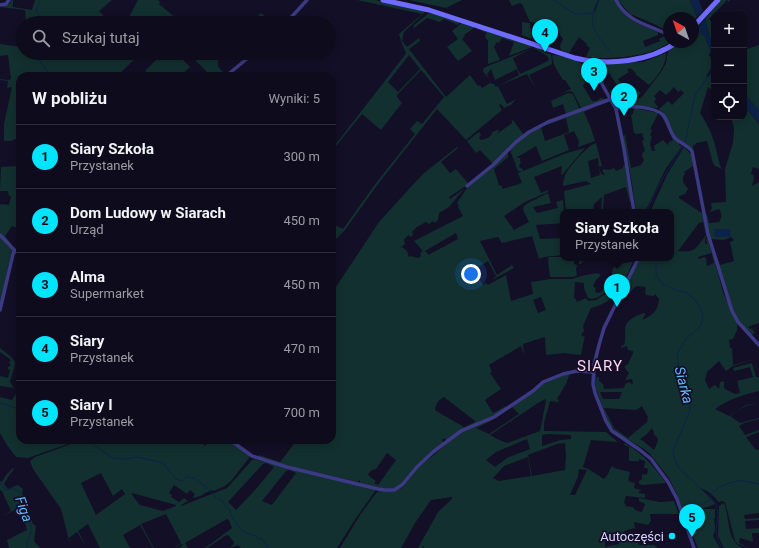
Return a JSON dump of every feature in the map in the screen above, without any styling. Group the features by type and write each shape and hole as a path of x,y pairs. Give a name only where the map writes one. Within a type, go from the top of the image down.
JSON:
{"main road":[{"path":"383,0 435,12 575,58 589,61 606,61 643,57 661,52 667,48"},
{"path":"699,21 718,0"}],"street":[{"path":"0,5 6,4 9,0"},
{"path":"292,16 307,0"},
{"path":"616,0 621,10 629,17 663,33"},
{"path":"231,72 245,60"},
{"path":"589,61 616,109 634,209"},
{"path":"467,186 493,165 526,134 548,122 611,98"},
{"path":"616,109 624,106 653,109 659,112 667,120 672,134 692,151 708,234 732,311 738,322 759,345"},
{"path":"0,235 14,250 0,310"},
{"path":"637,261 604,328 593,372 593,384 606,421 612,431 651,459 668,482 677,499 694,548"},
{"path":"236,444 252,456 287,467 385,490 394,490 402,486 417,467 433,452 461,431 494,417 533,391 543,382 563,374 577,371 593,372"}],"green space":[{"path":"13,0 13,7 32,10 35,0 112,0 99,11 104,16 25,16 25,10 0,7 9,4"},
{"path":"138,0 158,0 160,2 159,4 173,16 130,16"},
{"path":"357,0 375,0 426,11 404,32 402,41 407,47 419,38 420,41 409,49 446,97 470,75 478,86 480,85 482,88 490,83 494,84 496,87 519,75 517,69 495,80 491,69 487,74 489,78 483,71 484,68 488,66 531,49 513,58 520,74 548,61 549,59 547,56 534,48 535,46 544,53 551,54 552,64 529,75 536,89 527,74 498,86 507,104 516,99 511,105 504,108 501,104 499,105 502,110 466,140 437,109 378,184 345,230 336,239 336,226 343,229 376,183 415,134 410,129 417,121 422,124 444,97 421,70 397,95 402,103 381,130 362,114 336,146 336,144 406,53 399,34 422,14","holes":["409,55 420,69 398,92 388,82"]},
{"path":"409,0 462,0 446,8"},
{"path":"509,0 598,0 594,10 595,12 599,0 615,0 628,17 639,24 658,32 658,35 643,41 645,47 660,41 659,39 663,37 663,46 641,54 618,58 586,57 590,48 579,37 569,53 561,50 560,46 563,39 555,28 547,32 547,40 544,44 538,42 539,38 544,38 545,36 541,35 544,26 542,24 530,22 522,4 520,3 512,6"},
{"path":"618,0 690,0 695,12 663,12 663,29 630,14"},
{"path":"721,0 727,0 716,12 711,12 711,17 709,19 711,21 711,40 705,19"},
{"path":"430,12 460,21 458,25 444,19 440,22 427,18 414,28 413,26"},
{"path":"463,22 475,26 464,35 465,36 462,39 472,51 458,61 447,47 458,39 452,31"},
{"path":"522,22 530,23 532,39 522,35"},
{"path":"477,28 532,45 532,47 509,56 514,42 502,38 494,47 500,60 488,64 488,40 486,39 485,35 487,33"},
{"path":"699,28 705,37 711,52 709,54 711,68 706,77 711,74 711,90 708,87 700,113 711,132 722,169 715,166 713,163 707,141 696,143 694,146 693,144 693,149 675,136 663,113 659,109 668,101 672,105 684,93 681,90 678,92 674,87 666,95 660,90 654,96 656,99 654,102 658,107 657,108 628,105 642,97 661,72 666,63 668,51 672,48 699,48"},
{"path":"0,44 16,46 16,60 134,60 121,72 16,72 16,139 11,141 4,141 4,124 12,87 7,88 8,81 0,80 11,79 8,55 0,56"},
{"path":"759,45 759,111 747,97 747,49"},
{"path":"666,53 663,66 649,85 630,68 627,70 629,72 618,79 629,96 629,91 633,94 636,89 641,93 635,99 626,104 616,101 609,91 618,87 607,69 603,67 597,71 595,69 598,64 643,62"},
{"path":"552,55 571,58 587,67 595,77 586,81 583,86 592,101 596,101 601,98 605,99 581,108 573,92 569,91 560,94 571,89 565,80 563,80 554,65"},
{"path":"156,60 183,60 190,67 184,72 145,71"},
{"path":"218,60 218,66 223,72 207,72 196,61"},
{"path":"568,93 573,94 580,110 566,114 563,104 553,108 551,101"},
{"path":"597,106 584,112 595,141 578,147 579,141 574,131 564,135 569,150 542,161 536,146 516,158 520,158 521,162 519,166 523,169 523,171 564,154 585,148 563,174 561,175 562,166 534,177 541,193 548,190 548,192 525,202 504,216 514,230 529,222 523,210 524,206 528,203 548,193 551,203 533,207 537,213 558,208 556,202 563,200 564,209 560,209 560,223 536,225 540,239 560,238 560,255 539,259 532,236 502,243 498,237 480,241 497,275 512,265 514,268 492,280 496,276 488,261 474,270 483,285 486,283 488,285 506,275 511,301 533,294 531,282 550,279 572,279 597,273 601,275 595,281 593,286 597,293 601,292 605,287 612,283 622,284 619,292 614,292 611,289 597,298 591,299 588,298 584,288 584,283 575,282 574,298 577,302 586,298 588,301 596,300 610,291 614,296 603,304 591,308 583,326 584,331 581,335 585,337 581,355 564,353 546,355 545,337 523,344 524,355 521,346 489,365 492,372 490,373 501,389 485,400 493,413 506,406 507,408 447,441 444,438 442,440 444,443 399,487 374,487 360,483 360,479 358,482 288,466 258,457 259,455 280,462 294,444 336,444 336,287 379,222 424,173 457,147 458,148 441,162 450,173 456,169 469,184 449,197 450,199 464,189 449,207 439,213 438,220 435,223 433,221 429,224 426,222 412,232 413,235 411,237 408,235 404,240 405,244 399,249 402,247 407,251 409,257 411,256 418,258 421,256 420,253 423,251 414,241 463,216 457,203 467,188 508,151 508,157 494,169 499,185 502,186 502,189 522,183 518,173 522,171 518,171 510,150 520,140 541,126","holes":["566,118 569,132 545,141 541,127","456,233 458,239 429,255 425,251","541,297 546,310 538,313 533,300","444,397 475,421 475,422 464,427 435,410 440,399","387,453 396,460 378,485 374,483 376,481 368,474 372,470 376,469"]},
{"path":"634,108 659,114 650,129 652,130 650,144 652,151 655,151 654,146 663,140 668,145 669,142 673,140 662,116 679,145 682,146 665,170 646,209 636,209 623,136 625,135 631,168 641,165 644,160 642,156 643,152 645,151 642,141 644,140 642,133 634,133 631,115 633,114"},
{"path":"747,110 759,125 759,168 753,167 751,174 754,177 752,186 759,182 759,323 748,327 750,329 759,327 752,329 755,333 751,335 738,320 733,310 716,257 720,265 734,261 730,242 734,240 731,237 724,240 711,239 705,214 707,214 709,223 719,222 721,219 719,209 710,212 712,208 711,203 726,202 725,169 733,143 734,128 732,120 747,120"},
{"path":"513,120 524,135 493,164 480,150 476,153 467,141 479,132 481,135 479,138 481,140 488,138 492,132 498,130 499,131 497,134 512,123"},
{"path":"596,143 602,166 599,167 601,174 605,175 603,169 609,170 614,168 616,171 623,168 625,165 631,202 626,187 604,195 603,209 601,209 602,197 594,204 593,209 566,209 564,191 591,184 586,181 563,186 566,173 580,156","holes":["598,158 600,175 591,178 588,161"]},
{"path":"684,147 691,154 693,166 684,172 683,182 688,189 685,194 679,196 679,198 703,214 707,236 705,238 705,244 707,244 707,238 712,253 698,257 699,259 704,257 706,258 707,266 714,263 713,255 723,292 737,323 737,330 733,339 729,340 730,348 732,348 733,365 759,358 733,366 726,371 719,361 707,372 705,380 709,389 715,385 719,389 720,382 724,381 725,389 735,394 740,393 737,381 753,377 750,367 734,371 733,368 752,363 756,377 759,377 759,391 736,398 715,409 729,416 746,405 759,403 746,406 730,416 740,423 759,418 739,426 745,435 759,430 759,432 746,437 755,449 759,450 759,513 744,515 745,519 759,518 759,520 745,521 746,529 759,528 759,533 752,533 753,542 740,538 739,543 749,548 738,544 735,541 725,502 718,502 705,490 700,488 715,504 691,513 688,516 688,527 678,497 669,478 650,454 618,434 609,424 596,389 594,374 596,374 596,381 597,377 599,377 599,381 603,384 604,389 624,388 625,384 629,382 633,384 632,379 625,380 629,373 625,366 628,364 633,351 628,350 627,346 621,348 621,346 625,343 625,328 628,322 633,318 645,313 642,320 652,314 656,310 659,299 655,294 654,296 646,295 646,287 636,286 631,291 626,291 624,297 623,294 638,261 674,261 674,209 651,209 667,175","holes":["703,222 706,235 695,249 689,251 678,251 699,223","600,392 622,392 619,399 603,399","642,406 648,417 647,422 628,438 614,428 604,408 636,410","652,428 658,441 654,450 640,439"]},
{"path":"16,166 16,227 12,226 5,236 12,245 0,234 0,205 9,205 11,196 9,196 8,191 0,191 1,167"},
{"path":"0,237 12,250 0,306"},
{"path":"549,257 560,257 560,261 574,261 574,264 577,265 577,275 574,277 550,277 549,259 547,259"},
{"path":"633,262 624,282 611,282 613,279 612,270 616,266"},
{"path":"0,348 15,362 10,382 14,388 0,386 0,376 8,378 10,370 8,367 11,365 9,363 11,360 0,352"},
{"path":"570,373 566,384 557,399 559,400 558,402 550,401 544,423 544,431 606,432 618,442 591,440 583,467 604,479 613,466 614,468 630,472 628,481 635,483 634,488 643,491 639,491 639,493 645,494 645,498 626,496 624,503 626,504 625,506 633,507 635,510 642,512 645,504 639,501 639,498 660,502 674,501 679,514 650,514 651,521 648,525 634,522 635,528 624,531 626,539 636,535 639,545 654,545 658,548 424,548 422,546 423,548 418,548 438,512 452,499 452,497 431,500 415,523 401,548 340,548 360,515 376,493 379,491 393,491 402,488 417,469 461,432 494,418 546,381","holes":["545,399 546,401 540,431 507,443 490,435 538,403","512,407 519,414 489,434 476,428 491,421","542,435 571,435 571,439 560,440 542,446","527,439 530,449 507,458 495,467 486,460 496,452","565,443 565,470 532,476 528,455 557,444","528,457 531,476 499,481 493,478 504,466","579,469 587,470 575,495 570,495 578,477","605,534 616,534 616,536 618,536 619,544 605,547"]},
{"path":"16,394 16,444 68,444 28,458 16,457 0,433 0,397 12,400"},
{"path":"625,443 648,461 666,483 639,484 639,481 642,479 642,474 647,474 647,468 644,468 645,461 639,459 639,461 629,461 629,447 624,445"},
{"path":"71,444 203,444 205,446 207,444 235,444 250,455 231,481 225,486 194,498 193,497 195,494 190,490 187,494 174,485 169,493 172,495 171,497 179,502 184,498 188,501 181,506 227,488 253,459 376,490 337,548 241,548 238,545 229,548 234,544 234,542 228,535 205,548 232,528 229,520 227,519 185,543 188,548 179,548 183,545 182,544 174,548 181,543 166,514 141,524 154,548 140,525 123,535 130,548 100,548 88,524 78,531 87,548 77,532 69,538 71,548 61,509 33,469 30,461 35,457","holes":["266,463 274,467 236,510 228,502 263,464","289,470 296,473 272,505 262,501 286,471","101,473 113,496 122,489 125,494 96,515 81,483","132,493 176,505 176,506 163,511 140,505"]},
{"path":"13,468 14,469 4,484 8,489 18,485 23,489 22,493 33,524 36,526 34,541 40,548 9,548 7,540 27,530 21,509 19,508 0,517 11,511 2,491 0,490 0,481 2,482"},
{"path":"724,503 731,534 738,545 743,548 724,548 718,536 719,506"},
{"path":"701,509 715,509 715,530 713,536 720,548 698,548 692,534 690,533 690,515"}],"water":[{"path":"690,0 699,0 703,11 699,15 699,12 695,12"},
{"path":"705,19 711,40 711,54 705,37 700,33 699,25"},
{"path":"747,97 759,111 759,123 747,109"},
{"path":"714,229 731,229 731,237 716,237 714,236"}],"waterway":[{"path":"40,0 36,11 40,16"},
{"path":"553,0 575,14 594,13"},
{"path":"598,0 594,9 594,29 611,53"},
{"path":"40,60 48,72"},
{"name":"Siarka","path":"685,143 695,95 711,73"},
{"name":"Siarka","path":"648,209 658,186 683,146"},
{"name":"Siarka","path":"656,261 656,275 663,284 678,291 685,292 694,299 700,307 703,317 701,325 686,339 677,354 680,377 689,397 690,410 673,451 679,468 715,502 718,514 716,532 718,541 722,548"},
{"path":"0,403 16,408"},
{"path":"92,444 113,458 125,459 137,457 164,463 172,475 180,481 183,481 186,477 195,478 212,492"},
{"path":"709,495 724,485 736,481 744,481"},
{"path":"744,481 759,484"},
{"name":"Figa","path":"0,483 6,490 15,489 20,495 31,526 27,548"},
{"path":"213,493 215,497 223,501 242,531 256,536 258,540 261,538 269,548"},
{"path":"697,508 712,498"}],"place":[{"name":"Siary","path":"545,52"},
{"name":"Alma","path":"594,91"},
{"name":"Dom Ludowy w Siarach","path":"624,116"},
{"name":"Siary Szkoła","path":"617,307"},
{"name":"Autoczęści","path":"672,536"},
{"name":"Siary I","path":"692,537"}],"district":[{"name":"SIARY","path":"600,366"}]}
